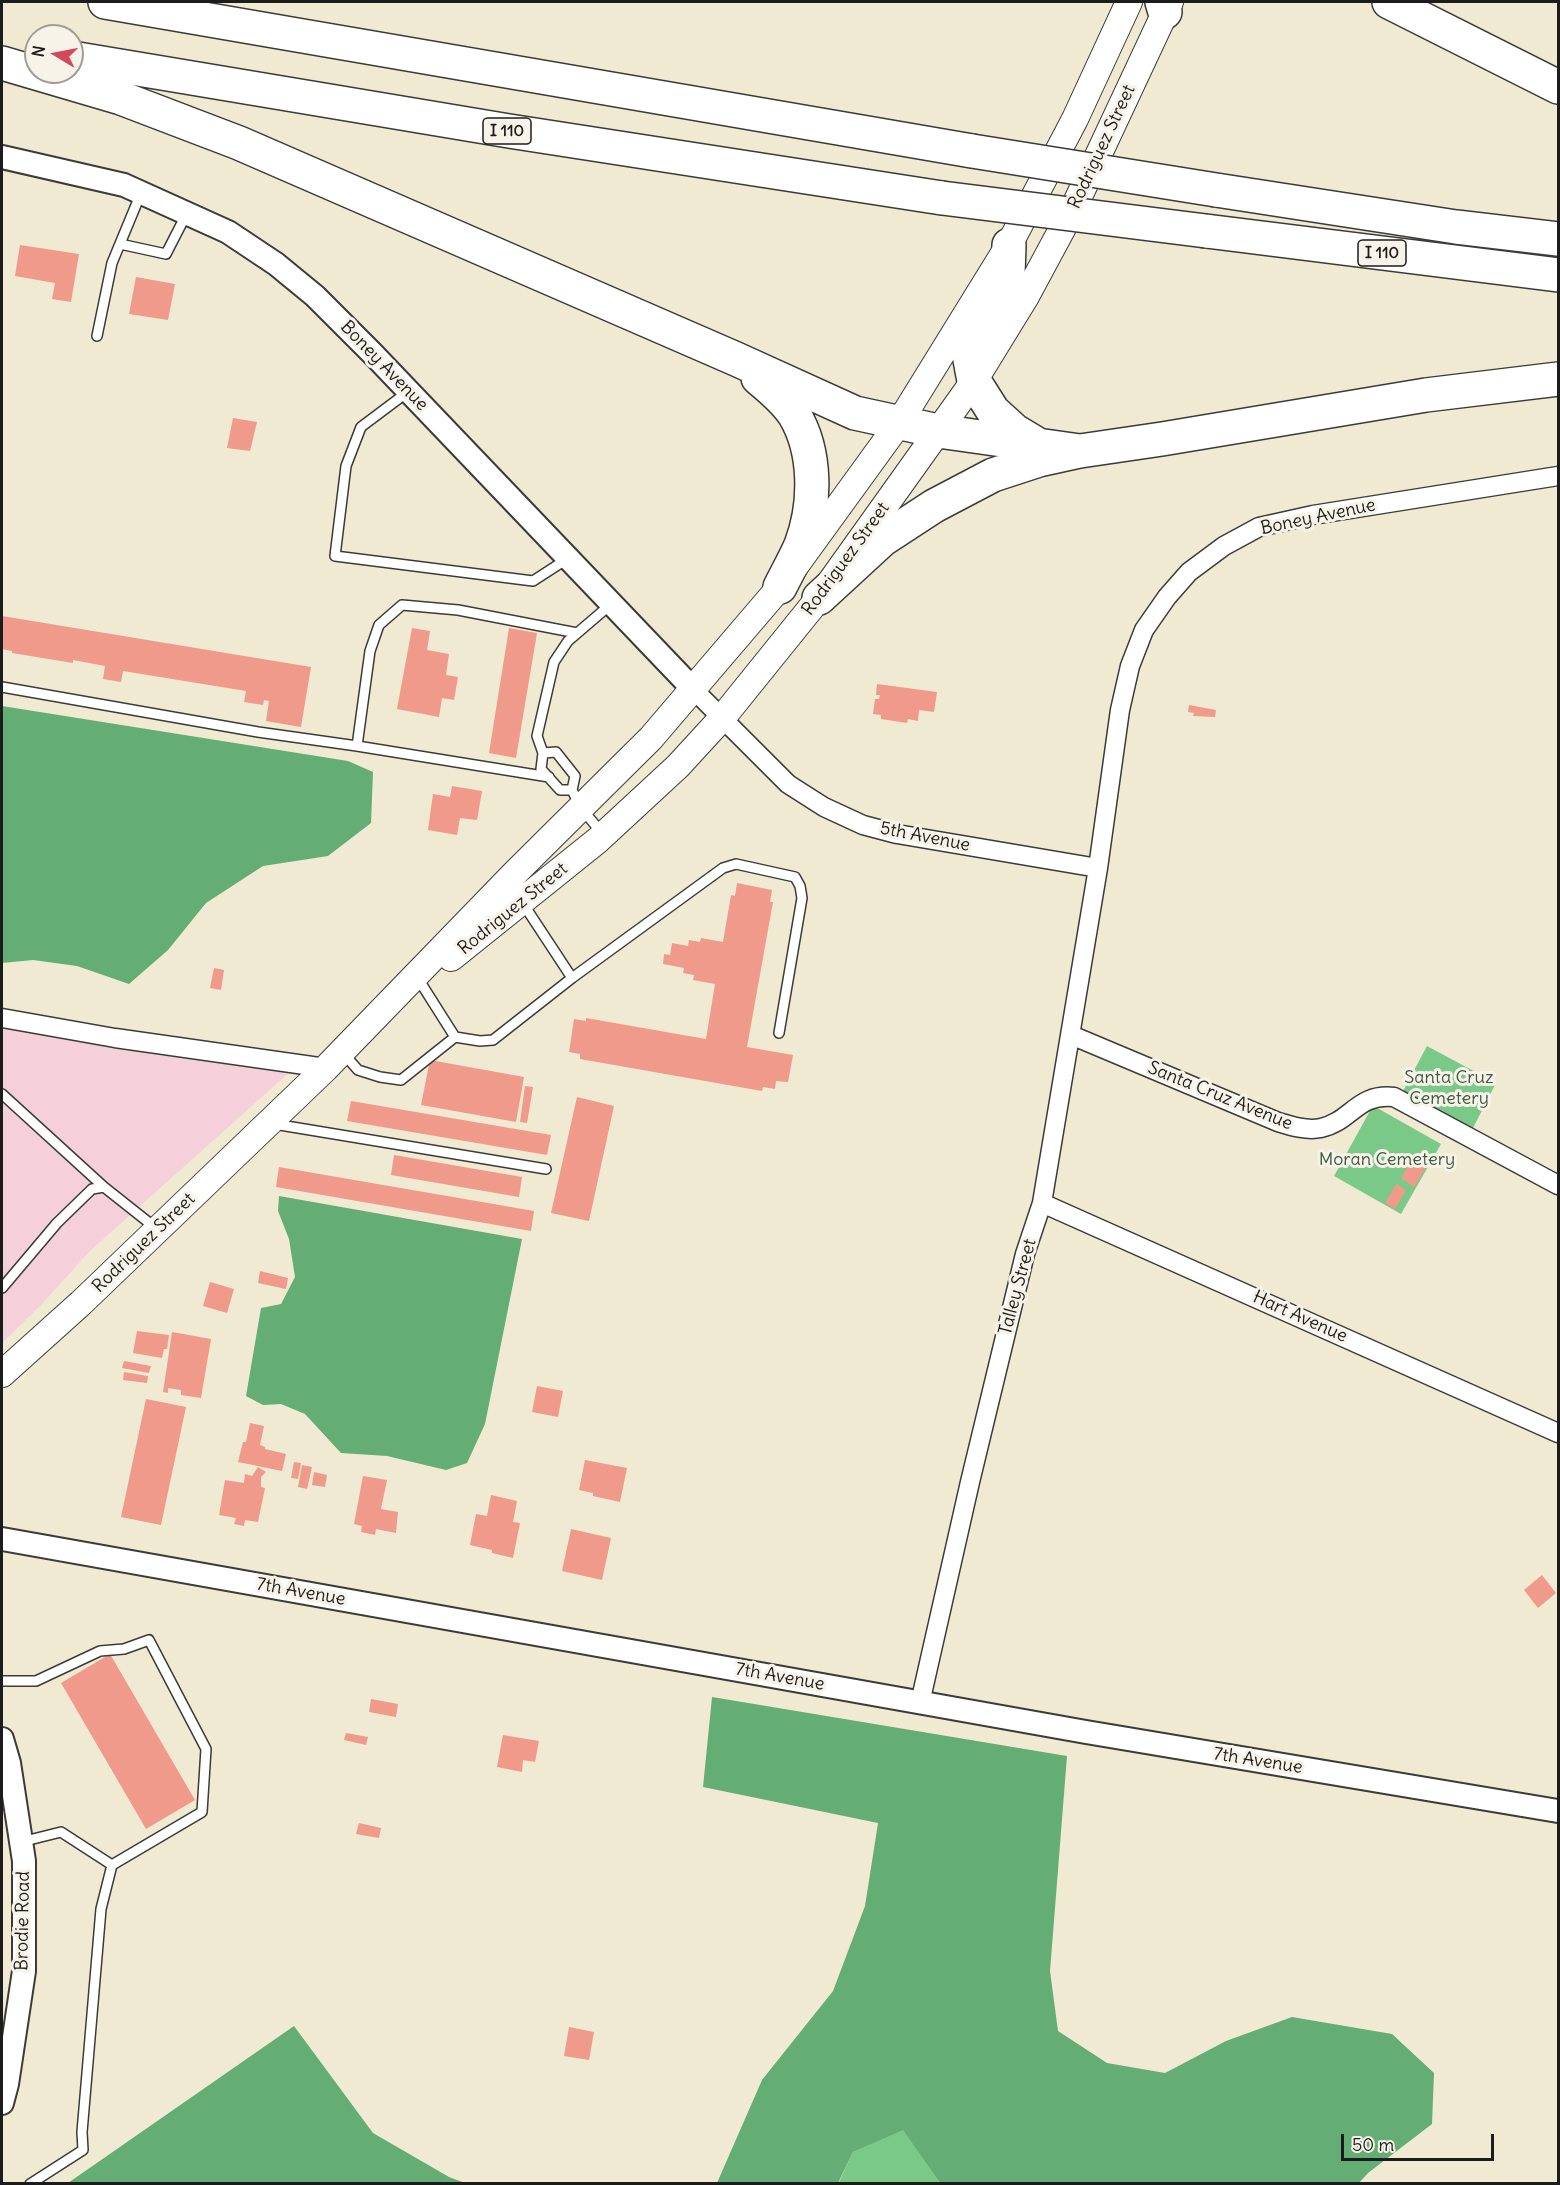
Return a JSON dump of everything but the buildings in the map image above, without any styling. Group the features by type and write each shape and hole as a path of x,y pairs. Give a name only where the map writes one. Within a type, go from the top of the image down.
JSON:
{"highway":[{"name":"I 110","path":"105,2 972,151 1216,190 1558,239"},
{"path":"1389,2 1558,87"},
{"path":"2,46 24,50"},
{"name":"I 110","path":"84,60 509,131 942,198 1558,275"},
{"path":"2,63 121,98 239,143 855,413 938,431 1080,450"},
{"path":"1009,245 1008,275 968,349 974,381 993,411 1015,431 1035,444"},
{"path":"736,359 781,397 795,416 806,442 811,472 812,503 801,545 780,587"},
{"path":"819,598 882,540 934,506 993,475 1039,460 1080,450 1162,439 1426,395 1558,379"}],"main road":[{"name":"Rodriguez Street","path":"514,892 576,799 651,738 780,587 899,423 1009,245 1075,119 1129,2"},
{"name":"Rodriguez Street","path":"2,1374 158,1230 386,1007 514,892 604,835 678,766 723,717 819,598 974,381 1025,298 1076,205 1166,5"}],"street":[{"name":"Boney Avenue","path":"2,157 124,185 228,232 276,264 315,296 409,391 693,689"},
{"name":"Boney Avenue","path":"1098,868 1120,710 1130,666 1144,630 1167,597 1189,572 1224,546 1259,527 1313,515 1558,476"},
{"name":"5th Avenue","path":"693,689 788,784 824,807 863,825 897,834 1098,868"},
{"name":"Talley Street","path":"920,1703 1008,1323 1025,1254 1042,1203 1098,868"},
{"path":"2,1018 115,1038 334,1060"},
{"name":"Santa Cruz Avenue","path":"1071,1035 1278,1122 1299,1128 1319,1128 1338,1122 1368,1099 1380,1095 1394,1097 1558,1185"},
{"name":"Hart Avenue","path":"1042,1203 1558,1433"},
{"name":"7th Avenue","path":"2,1539 920,1703 1558,1811"},
{"name":"Brodie Road","path":"2,1739 9,1763 8,1796 24,1861 24,1971 7,2084 2,2103"}],"lane":[{"path":"97,336 112,263 141,193"},
{"path":"120,244 166,254 187,213"},
{"path":"409,391 361,427 346,466 335,556 533,581 568,558"},
{"path":"604,835 576,799 560,790 542,769 543,753 537,736 554,662 568,641 611,604"},
{"path":"357,746 370,651 380,625 402,605 458,610 577,633"},
{"path":"2,687 258,732 549,777"},
{"path":"543,753 556,752 575,776 576,799"},
{"path":"334,1060 380,1077 401,1080 455,1037 480,1041 493,1040 572,978 723,867 736,864 795,877 800,886 802,898 779,1033"},
{"path":"514,892 572,978"},
{"path":"418,979 455,1037"},
{"path":"2,1094 104,1187 158,1230"},
{"path":"268,1124 546,1169"},
{"path":"2,1288 57,1223 92,1189 104,1187"},
{"path":"2,1681 36,1680 100,1651 124,1649 148,1640 206,1749 202,1812 112,1865 101,1909 82,2132 83,2150 30,2184"},
{"path":"21,1842 62,1832 112,1865"}],"shaded area":[{"path":"2,1026 292,1070 91,1250 40,1306 2,1343"}],"green space":[{"path":"2,706 348,761 373,772 371,823 328,856 263,866 206,903 168,950 129,984 77,966 33,960 2,963"},
{"name":"Santa Cruz Cemetery","path":"1427,1046 1496,1083 1472,1130 1402,1093"},
{"name":"Moran Cemetery","path":"1371,1109 1379,1109 1441,1144 1401,1214 1334,1176"},
{"path":"279,1196 522,1239 485,1424 467,1463 446,1470 387,1456 341,1453 305,1414 281,1404 263,1405 246,1396 261,1308 281,1304 295,1277 289,1239 278,1211"},
{"path":"712,1697 1067,1756 1050,1971 1058,2031 1107,2063 1165,2073 1226,2041 1292,2017 1392,2034 1434,2073 1432,2124 1368,2173 1359,2183 940,2183 903,2130 853,2152 838,2183 717,2183 762,2080 833,1991 865,1906 878,1823 703,1787"},
{"path":"294,2026 373,2133 449,2177 465,2183 68,2183"},
{"path":"903,2129 940,2183 838,2184 853,2152"}]}
